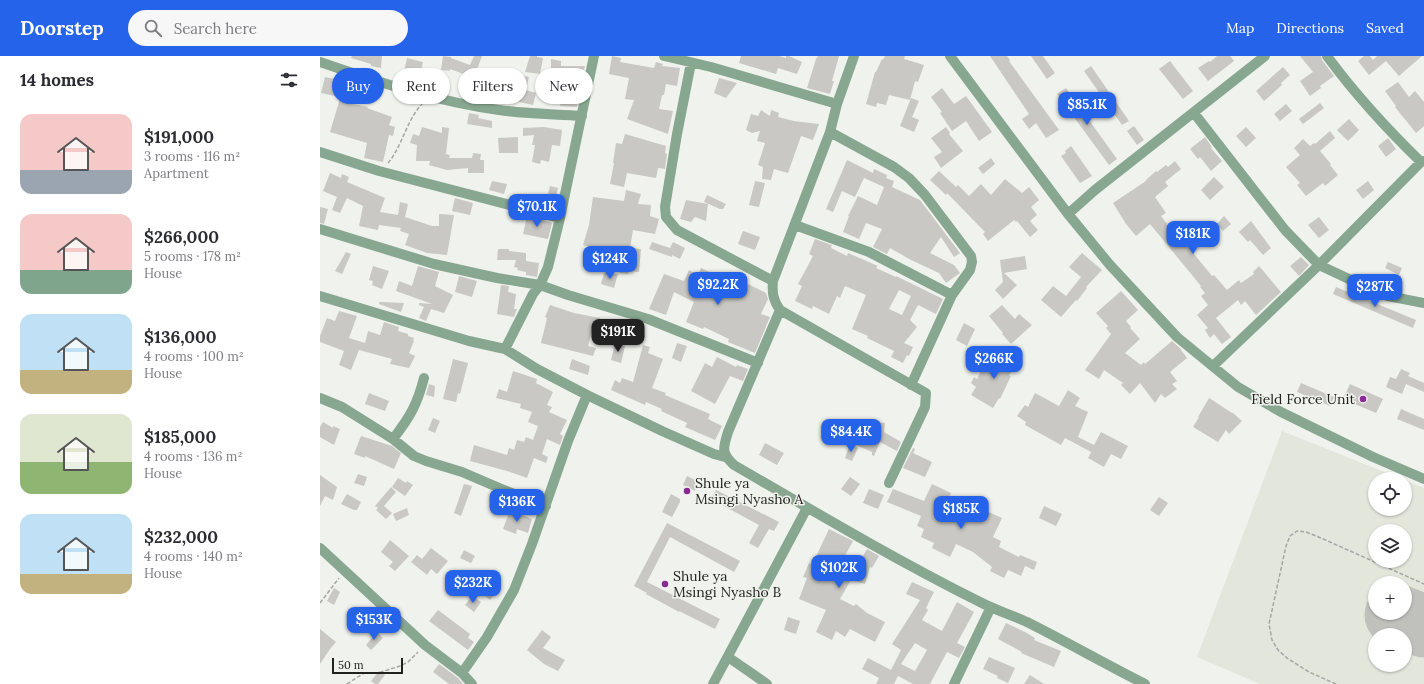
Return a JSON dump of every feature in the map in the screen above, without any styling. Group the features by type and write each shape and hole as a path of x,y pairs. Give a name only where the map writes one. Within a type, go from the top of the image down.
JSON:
{"street":[{"path":"505,349 548,267 560,218 594,56"},
{"path":"664,56 838,104"},
{"path":"854,56 830,132 773,281 772,293 775,303 780,310 926,393 925,407 889,483"},
{"path":"950,56 1068,214 1110,266 1177,337 1238,387 1281,412 1373,457 1424,478"},
{"path":"1213,366 1319,265 1423,162 1381,121 1343,78 1327,56"},
{"path":"1068,214 1125,166 1194,113 1260,57"},
{"path":"320,62 392,85"},
{"path":"691,63 665,207 666,217 677,230 773,281"},
{"path":"450,100 500,110 582,116"},
{"path":"1194,113 1285,230 1319,265 1388,296 1424,303"},
{"path":"830,132 894,167 909,178 925,195 971,256 972,262 970,270 952,295 911,385"},
{"path":"320,152 379,171 560,218"},
{"path":"795,225 869,252 952,295"},
{"path":"320,229 434,264 497,278 540,284 568,295 648,318 758,363"},
{"path":"320,296 469,341 505,349 537,370 587,395 662,431 714,454 725,457 734,466 807,508 991,607 1028,623 1145,684"},
{"path":"725,457 724,448 728,432 780,310"},
{"path":"393,439 414,408 424,378"},
{"path":"462,673 487,637 514,590 546,506 568,441 587,395"},
{"path":"320,398 342,408 393,439 414,456 462,472 546,506"},
{"path":"713,684 807,508"},
{"path":"320,548 425,645 462,673 472,684"},
{"path":"954,684 991,607"},
{"path":"728,657 767,684"}],"path":[{"path":"379,171 394,156 399,148 411,119 423,104"},
{"path":"1336,684 1309,672 1287,658 1278,650 1272,640 1269,624 1286,546 1290,536 1297,531 1306,532 1424,584"},
{"path":"320,603 344,569"},
{"path":"346,684 364,672 378,673 400,666 408,662 425,645"}],"shaded area":[{"path":"1282,431 1384,472 1368,472 1368,516 1412,516 1412,483 1424,488 1424,684 1260,684 1197,657"}],"building":[{"path":"352,56 382,56 381,68 371,66 371,64 351,58"},
{"path":"443,56 451,57 470,65 474,56 482,56 478,68 458,68 458,72 450,68 441,68"},
{"path":"530,56 543,58 541,68 535,68 535,73 527,72 526,68"},
{"path":"612,56 621,58 620,62 654,68 656,62 663,64 662,66 680,68 677,86 666,84 659,109 673,111 668,134 627,119 634,100 625,99 629,78 609,74"},
{"path":"741,56 779,56 786,58 786,56 789,56 802,62 797,74 778,68 776,74 739,63"},
{"path":"818,56 839,56 830,94 807,88"},
{"path":"885,56 905,56 904,59 924,65 918,82 915,81 910,100 889,95 886,105 877,103 876,107 866,104 875,72"},
{"path":"990,56 1007,56 1010,60 1009,61 1059,130 1046,138 1036,123 1029,129 1022,119 1029,114"},
{"path":"1031,56 1043,56 1055,73 1047,79"},
{"path":"1217,56 1230,56 1234,61 1208,81 1198,68 1209,61 1210,62"},
{"path":"1300,56 1321,56 1322,60 1334,76 1320,86 1321,88 1310,96 1300,81 1313,72"},
{"path":"1364,56 1370,56 1373,60 1377,56 1422,56 1399,76 1386,61 1369,75 1358,61"},
{"path":"407,58 423,62 422,68 405,68"},
{"path":"551,59 561,61 561,66 585,66 584,68 551,68"},
{"path":"1170,61 1193,91 1183,99 1159,69"},
{"path":"1091,66 1129,121 1122,125 1084,71"},
{"path":"1283,67 1290,75 1281,83 1282,85 1264,101 1256,91"},
{"path":"325,77 332,78 332,95 321,93"},
{"path":"719,78 737,83 726,98 714,93"},
{"path":"1398,82 1409,97 1415,91 1424,102 1424,126 1416,133 1395,107 1396,106 1385,91"},
{"path":"942,88 954,104 966,96 992,132 979,141 966,121 952,131 940,113 942,112 931,97"},
{"path":"1066,88 1117,159 1109,165 1057,94"},
{"path":"527,90 535,93 533,105 527,104"},
{"path":"911,98 919,101 912,117 919,120 914,132 900,126"},
{"path":"1320,103 1324,108 1303,124 1299,119"},
{"path":"338,104 353,104 368,107 367,108 392,117 389,125 395,127 393,136 389,135 383,162 364,158 367,143 330,132"},
{"path":"560,104 578,104 577,107 560,106"},
{"path":"1286,104 1292,111 1280,121 1274,114"},
{"path":"761,110 770,116 771,110 779,113 778,117 794,121 819,124 813,140 801,136 788,173 774,169 771,180 762,179 763,167 758,165 765,143 757,141 760,131 752,133 746,130 751,114 758,116"},
{"path":"469,113 479,115 478,118 492,121 492,128 467,124"},
{"path":"1349,119 1359,130 1348,141 1337,130"},
{"path":"1134,126 1144,140 1137,145 1127,131"},
{"path":"422,127 442,133 442,127 449,128 446,154 450,155 449,158 472,158 473,153 481,154 480,160 484,160 484,173 468,173 468,168 447,170 429,165 430,161 416,161 417,145 410,143 413,134 419,136"},
{"path":"544,127 562,130 560,146 552,145 549,162 541,160 540,164 532,162 535,145 532,145 534,135 523,136 523,128"},
{"path":"946,127 950,133 949,134 963,151 941,168 934,157 942,152 931,138"},
{"path":"1246,127 1256,138 1246,147 1236,136"},
{"path":"1330,131 1335,138 1320,151 1338,175 1325,186 1323,183 1306,196 1297,185 1300,183 1286,167 1300,155 1294,148 1303,139 1310,146 1314,143 1315,144"},
{"path":"625,134 666,146 665,153 667,154 665,169 658,168 656,178 627,173 624,187 610,184 616,143 622,144"},
{"path":"518,137 518,153 499,153 498,138"},
{"path":"1205,137 1212,147 1211,148 1222,161 1211,171 1200,157 1198,159 1190,149"},
{"path":"1388,138 1396,149 1386,157 1378,146"},
{"path":"1071,146 1092,176 1080,183 1061,156 1066,153 1065,151"},
{"path":"991,158 995,164 983,174 978,168"},
{"path":"847,160 873,173 874,169 887,175 886,178 894,181 892,187 920,200 960,253 954,257 941,237 930,253 954,265 960,273 946,283 939,273 890,248 887,254 873,247 882,229 866,223 859,239 843,232 848,216 858,196 877,205 884,187 864,178 855,197 842,191 833,212 826,209"},
{"path":"1175,161 1181,169 1165,182 1168,186 1155,197 1166,213 1161,216 1175,234 1177,232 1212,276 1214,275 1227,290 1239,280 1241,283 1254,274 1253,272 1259,266 1281,292 1256,315 1245,301 1241,305 1238,300 1216,318 1231,337 1222,344 1214,334 1210,338 1205,330 1208,328 1197,315 1208,305 1201,296 1205,293 1200,287 1201,286 1150,224 1136,236 1126,224 1113,203 1146,181 1156,171 1157,172 1166,165 1168,167"},
{"path":"939,171 956,187 958,185 969,196 981,184 991,195 1005,179 1022,193 1029,187 1039,200 1031,207 1037,215 1030,221 1038,230 1030,237 1017,221 1016,222 1014,220 988,241 983,234 985,232 947,193 946,195 930,180"},
{"path":"330,173 341,178 342,174 349,177 347,182 385,198 380,212 398,215 400,202 408,204 405,217 432,226 439,226 439,214 454,215 447,255 427,253 405,245 409,234 400,231 401,228 379,225 378,230 359,226 363,206 347,198 340,213 332,210 337,197 323,191"},
{"path":"1214,177 1224,187 1210,200 1201,190"},
{"path":"492,181 507,184 504,194 489,190"},
{"path":"755,181 765,183 759,207 749,205"},
{"path":"1368,181 1374,190 1363,199 1356,190"},
{"path":"550,186 558,188 554,203 546,201"},
{"path":"626,190 641,194 638,204 651,205 650,216 659,219 655,234 633,230 630,248 641,249 639,272 629,271 628,274 620,273 622,256 583,245 589,225 593,197 624,201"},
{"path":"707,195 726,204 723,209 704,202"},
{"path":"455,198 473,203 470,215 452,211"},
{"path":"686,200 708,204 706,221 695,217 691,222 680,219"},
{"path":"320,207 328,209 324,224 320,223"},
{"path":"527,216 552,223 548,239 523,234"},
{"path":"1224,216 1231,224 1223,231 1217,224"},
{"path":"1319,217 1329,230 1319,238 1308,225"},
{"path":"1251,221 1271,248 1263,255 1250,240 1248,242 1239,232"},
{"path":"743,231 760,237 755,250 738,244"},
{"path":"815,239 832,245 831,248 847,256 848,253 878,266 876,268 943,299 936,314 918,305 910,320 917,327 904,343 913,347 909,356 907,355 903,363 891,357 894,351 867,338 868,336 852,329 866,295 845,286 840,298 837,296 829,314 813,306 812,309 795,301 802,286 798,284 813,256 809,254","holes":["899,290 911,296 902,315 889,309"]},
{"path":"652,242 670,248 673,242 685,248 680,259 672,255 672,257 649,249"},
{"path":"498,249 509,249 509,251 526,253 526,261 539,263 537,277 526,275 526,272 517,270 518,268 514,267 516,260 497,260"},
{"path":"346,252 351,254 342,274 335,271"},
{"path":"1082,253 1102,270 1086,287 1087,288 1077,301 1076,300 1061,317 1041,300 1053,286 1066,296 1081,277 1069,267"},
{"path":"1025,256 1027,269 1004,273 1017,285 1003,299 995,290 1003,282 1000,260"},
{"path":"1301,257 1309,265 1299,276 1290,266"},
{"path":"1388,262 1402,268 1399,275 1385,268"},
{"path":"373,266 389,271 382,289 372,285 373,281 369,280"},
{"path":"418,266 439,272 435,286 453,295 444,313 431,309 426,321 419,318 424,307 419,305 419,303 432,304 396,291 399,281 412,286"},
{"path":"701,268 726,280 728,276 747,286 748,284 766,293 768,299 761,314 770,317 755,353 728,342 729,339 704,327 703,329 686,322 694,302 674,292 666,315 649,309 664,274 684,281 689,270 698,275"},
{"path":"604,273 618,274 614,288 601,284"},
{"path":"459,276 477,281 472,297 455,292"},
{"path":"501,285 509,286 508,292 516,294 514,309 517,309 514,317 497,314"},
{"path":"1336,287 1416,320 1413,328 1333,294"},
{"path":"1121,291 1138,310 1126,321 1140,339 1125,353 1141,365 1144,362 1145,364 1172,341 1181,349 1187,358 1170,372 1177,381 1172,384 1177,389 1165,398 1161,394 1155,403 1140,383 1130,394 1121,385 1123,383 1104,370 1099,379 1085,370 1111,334 1106,328 1108,326 1096,313"},
{"path":"379,302 404,303 401,312 379,304"},
{"path":"550,305 574,313 600,318 597,332 592,331 588,346 596,348 593,356 541,343 547,318 545,317"},
{"path":"1002,305 1015,319 1019,314 1032,325 1011,344 989,316"},
{"path":"339,311 357,316 349,338 365,343 368,331 380,335 384,322 399,327 398,331 408,334 408,336 414,338 409,353 415,356 409,368 390,364 392,359 359,350 351,370 339,365 344,351 320,342 320,336 327,318 335,321"},
{"path":"964,323 975,329 967,346 956,340"},
{"path":"677,343 687,346 681,362 672,358"},
{"path":"615,344 625,346 621,363 611,360"},
{"path":"643,345 650,347 648,353 663,359 652,388 710,414 708,419 722,426 715,440 685,427 687,423 661,411 662,409 646,402 645,405 611,390 615,380 620,383 622,378 633,382"},
{"path":"1007,350 1020,359 1009,375 1011,376 1000,399 999,398 993,408 971,395 976,387 971,383 974,377 977,379 985,362 996,367"},
{"path":"717,357 736,367 737,365 748,369 743,381 730,376 715,404 691,391 705,363 712,367"},
{"path":"453,359 468,363 460,394 458,393 456,402 443,399"},
{"path":"572,359 590,366 588,375 569,369"},
{"path":"1401,369 1410,373 1408,376 1424,383 1424,392 1406,384 1402,394 1386,387 1390,377 1396,379"},
{"path":"513,371 537,379 536,383 553,392 547,405 552,407 549,412 567,420 560,434 563,436 560,445 547,439 542,454 548,457 546,463 534,458 527,478 470,461 474,445 507,455 509,448 514,450 517,440 524,442 526,437 533,440 538,426 528,422 532,412 520,408 521,404 496,398 499,389 507,392"},
{"path":"1301,383 1334,397 1330,406 1297,392"},
{"path":"429,384 435,386 434,397 426,395"},
{"name":"Field Force Unit","path":"1350,384 1383,399 1376,413 1343,399"},
{"path":"1068,390 1080,398 1075,406 1088,412 1078,437 1094,445 1101,432 1128,446 1121,459 1111,454 1104,467 1088,458 1091,452 1065,438 1061,445 1025,425 1026,422 1017,416 1025,405 1028,407 1035,393 1059,406"},
{"path":"369,393 389,401 385,411 365,404"},
{"path":"1209,398 1233,413 1242,421 1229,434 1226,430 1218,442 1193,427"},
{"path":"1401,409 1424,419 1424,430 1397,419"},
{"path":"433,418 440,421 435,433 428,430"},
{"path":"323,422 333,428 333,426 340,429 334,445 320,437 320,427"},
{"path":"877,422 885,423 884,432 901,442 897,451 880,442 874,456 872,455 872,452 854,444 860,430 875,437"},
{"path":"361,436 392,446 401,453 394,469 365,456 365,458 354,454"},
{"path":"765,443 784,453 777,465 759,455"},
{"path":"850,444 858,448 852,461 845,458"},
{"path":"913,448 915,449 913,453 932,462 925,477 903,468"},
{"path":"358,474 367,477 364,486 354,483"},
{"path":"320,475 337,487 333,500 325,496 320,506"},
{"path":"687,476 699,482 695,491 683,485"},
{"path":"850,477 860,484 851,496 841,489"},
{"path":"398,478 413,485 405,496 392,487"},
{"path":"464,484 472,486 461,516 454,513"},
{"path":"932,484 951,493 946,504 970,515 973,508 983,513 984,510 1002,518 993,537 1001,541 999,547 1019,557 1020,555 1037,562 1034,570 1025,566 1021,576 1008,570 1004,578 990,571 992,567 973,552 956,544 950,557 932,548 934,543 921,537 924,529 917,526 921,516 887,502 893,489 924,501"},
{"path":"391,487 396,492 384,506 392,513 386,519 376,510 378,508 375,506"},
{"path":"869,489 884,495 878,509 863,503"},
{"path":"716,490 779,522 774,531 769,529 758,548 749,543 759,525 711,499"},
{"path":"347,494 361,502 357,510 341,504"},
{"path":"671,494 680,499 680,502 672,517 662,512"},
{"path":"1159,497 1168,503 1159,516 1150,510"},
{"path":"1044,506 1062,514 1056,526 1039,518"},
{"path":"407,508 409,515 396,521 393,514"},
{"path":"515,512 532,519 528,533 517,529 516,534 503,529 509,513 514,514"},
{"path":"667,523 740,561 734,572 670,537 647,582 720,619 715,629 679,612 634,586"},
{"path":"829,529 853,541 842,561 857,566 867,549 879,556 872,568 870,567 865,584 851,580 840,599 854,606 856,604 867,613 885,622 875,642 850,629 845,637 836,631 832,640 816,632 826,610 799,599 807,578 803,577 809,563 812,565"},
{"path":"390,540 409,556 395,571 389,566 393,562 381,552"},
{"path":"431,548 448,561 437,574 431,569 427,575 411,562 417,555 422,559"},
{"path":"464,550 475,556 471,563 460,558"},
{"path":"492,581 500,588 490,600 481,593"},
{"path":"912,582 934,592 926,608 928,610 922,620 942,631 957,602 974,612 957,643 965,647 959,658 947,652 930,684 913,684 898,676 894,684 876,684 879,678 862,669 868,658 891,670 901,650 892,644 920,600 906,594","holes":["915,643 927,650 915,671 901,664"]},
{"path":"334,588 340,592 334,605 327,601"},
{"path":"472,596 481,602 474,612 465,605"},
{"path":"438,610 470,634 468,638 474,642 468,650 429,621"},
{"path":"788,617 800,621 796,634 784,630"},
{"path":"1006,623 1035,638 1034,640 1061,651 1054,667 1021,653 1022,652 998,639"},
{"path":"320,629 336,642 320,664"},
{"path":"542,630 551,637 543,648 565,660 558,671 544,664 527,650"},
{"path":"377,632 383,638 371,650 366,645"},
{"path":"989,657 1015,668 1008,683 997,678 998,676 983,669"},
{"path":"439,664 458,678 463,684 449,684 433,672"},
{"path":"379,671 385,675 378,684 375,684 371,681"},
{"path":"1030,675 1044,684 1024,684"}],"runway":[{"path":"1409,620 1424,626"}],"place":[{"name":"Field Force Unit","path":"1363,399"},
{"name":"Shule ya Msingi Nyasho A","path":"687,491"},
{"name":"Shule ya Msingi Nyasho B","path":"665,584"}]}
